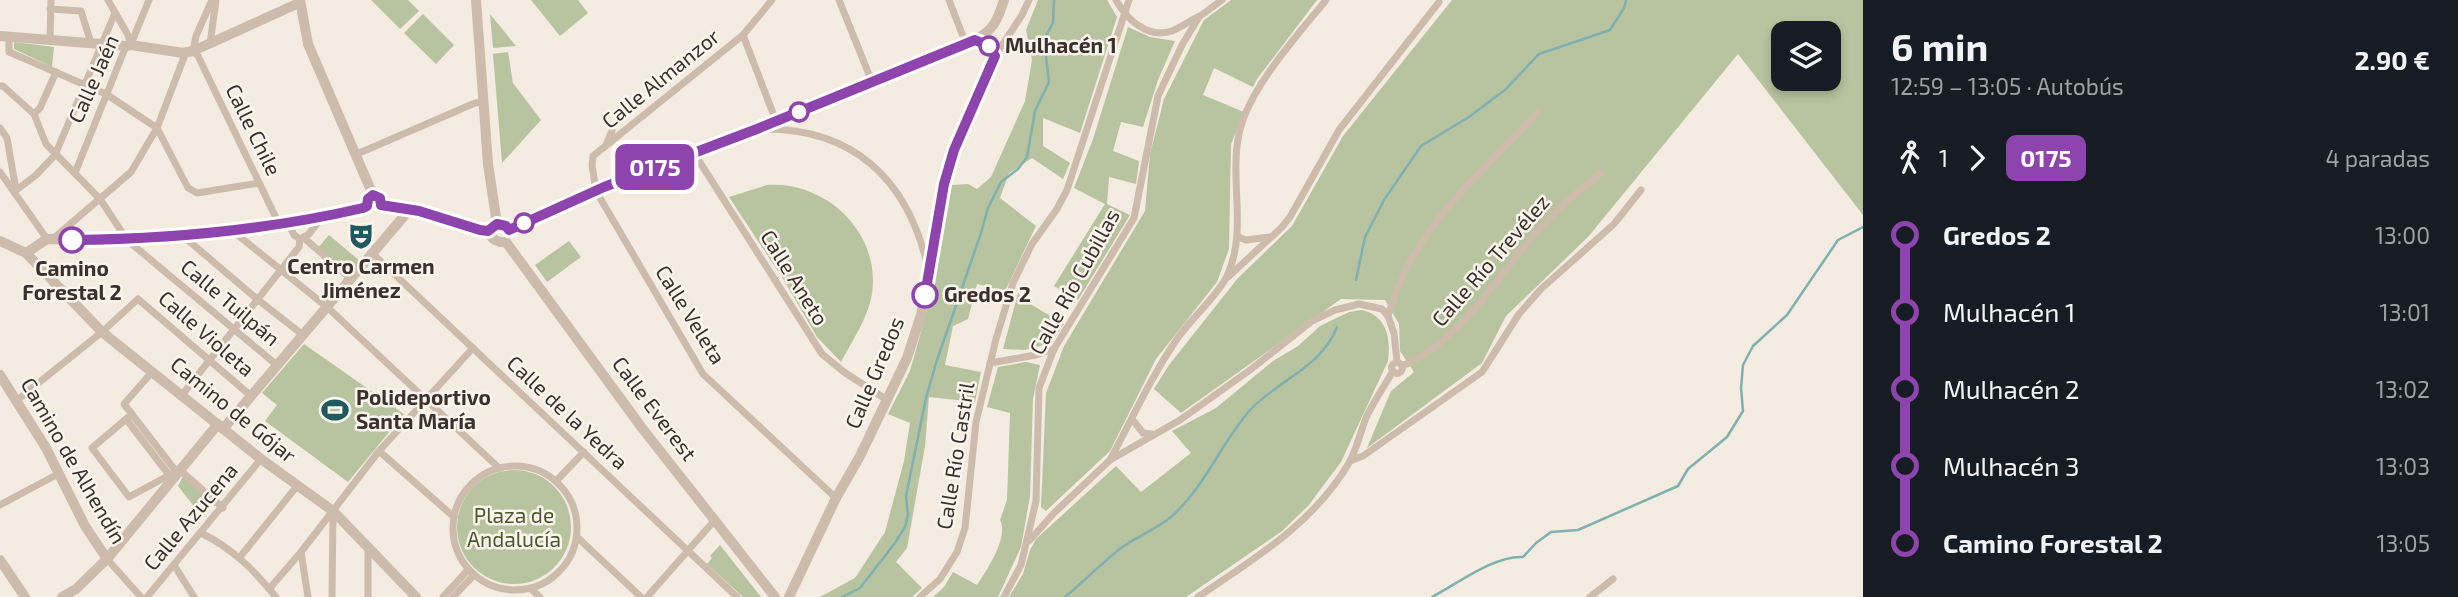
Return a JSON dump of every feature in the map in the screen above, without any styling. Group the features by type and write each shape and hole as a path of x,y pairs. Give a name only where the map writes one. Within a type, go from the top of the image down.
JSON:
{"street":[{"path":"50,40 51,0"},
{"path":"108,0 128,35 128,46"},
{"name":"Calle Jaén","path":"75,173 106,94 149,0"},
{"path":"210,45 214,0"},
{"path":"0,241 26,253 50,238 131,172 157,128 214,0"},
{"path":"476,0 488,164 497,224"},
{"name":"Calle Almanzor","path":"596,191 593,156 743,34 772,0"},
{"path":"839,0 872,82"},
{"path":"949,0 971,42 989,46 995,56"},
{"path":"509,230 596,191 971,42 988,33 998,21 1004,0"},
{"name":"Calle Gredos","path":"789,597 907,358 921,315 944,184 954,150 995,56 1029,0"},
{"path":"1116,0 1123,13 1136,25 1152,32 1172,31 1199,17"},
{"name":"Calle Río Castril","path":"920,597 940,579 957,552 965,528 976,422 994,346 1013,284 1032,244 1067,190 1129,0"},
{"name":"Calle Río Cubillas","path":"1004,597 1021,565 1036,501 1039,388 1054,349 1134,218 1158,96 1182,45 1199,17 1222,0"},
{"path":"1226,279 1238,237 1236,180 1239,133 1249,106 1272,68 1326,0"},
{"path":"259,183 197,193 188,188 157,128 106,94 9,52 5,36 190,52 300,2 308,44 373,195 380,198 381,205"},
{"path":"1110,460 1156,369 1186,325 1226,279 1281,228 1303,196 1339,130 1439,2"},
{"path":"50,9 81,11 91,43"},
{"path":"15,191 36,175 55,155 115,13"},
{"path":"1172,31 1179,34 1182,45"},
{"path":"743,34 776,121"},
{"name":"Calle Chile","path":"190,52 198,56 259,183 284,224 294,235 302,238 351,279"},
{"path":"0,86 33,114 40,108 56,72"},
{"path":"357,154 475,103 484,102"},
{"path":"1388,316 1407,265 1445,208 1496,159 1538,112"},
{"name":"Calle Tuilpán","path":"33,114 46,144 100,199 127,240 278,366"},
{"path":"0,128 7,138 15,191"},
{"path":"757,129 785,129 817,136 846,146 870,161 893,186 905,205 924,249 930,275"},
{"path":"606,145 612,131"},
{"name":"Calle Aneto","path":"694,153 822,354 887,400"},
{"path":"0,172 50,238 127,240 234,232 284,224 311,224 322,218 367,206"},
{"name":"Calle Río Trevélez","path":"1350,461 1367,416 1392,372 1400,372 1400,364 1438,347 1459,328 1535,233 1601,173"},
{"path":"1198,597 1309,517 1350,461 1363,456 1482,372 1519,314 1541,289 1614,224 1641,190"},
{"name":"Calle Veleta","path":"596,191 703,374 836,498"},
{"path":"367,206 368,199 373,195"},
{"path":"367,206 374,211 381,205 410,209 488,231 496,240 506,242 510,239 509,230 506,226 497,224"},
{"path":"62,597 76,589 107,559 176,473 278,366 410,209"},
{"path":"182,395 299,247 311,224"},
{"path":"488,231 497,224"},
{"path":"234,232 327,307 499,468"},
{"path":"183,236 303,335"},
{"path":"1238,237 1246,240 1270,237"},
{"name":"Calle Everest","path":"506,242 642,428 714,521 779,597"},
{"name":"Camino de Gójar","path":"26,253 102,332 261,459 333,511 416,597"},
{"name":"Calle de la Yedra","path":"373,254 737,597"},
{"name":"Calle Violeta","path":"102,332 138,299 251,396"},
{"path":"1382,309 1393,300"},
{"path":"1027,544 1054,513 1110,460 1152,434 1180,421 1312,321 1335,310 1359,304 1382,309 1388,316 1394,333 1400,364"},
{"path":"16,401 102,332"},
{"path":"994,346 1002,354 1012,358"},
{"path":"269,589 379,451 473,348"},
{"path":"990,363 1054,349"},
{"path":"1036,355 1044,359 1047,367"},
{"path":"153,371 124,404 129,417 176,473 223,508"},
{"name":"Camino de Alhendín","path":"0,375 46,448 85,526 107,559 141,597"},
{"path":"129,417 92,448 129,497 176,473"},
{"path":"1132,419 1143,433 1152,434"},
{"path":"379,451 454,517"},
{"path":"556,481 584,452"},
{"name":"Calle Azucena","path":"147,597 261,459"},
{"path":"519,466 538,470 556,481 571,500 578,524 573,552 555,577 531,589 505,590 493,587 471,573 458,555 454,542 454,517 466,490 477,479 499,468 519,466"},
{"path":"0,505 58,474"},
{"path":"240,557 297,486"},
{"path":"332,597 333,511"},
{"path":"647,597 714,521"},
{"path":"201,533 240,557 276,597"},
{"path":"577,537 641,597"},
{"path":"368,597 369,547"},
{"path":"301,552 308,597"},
{"path":"0,560 25,597"},
{"path":"174,565 194,597"},
{"path":"443,597 471,573"},
{"path":"453,597 471,573"},
{"path":"1590,597 1613,579"},
{"path":"531,589 540,597"}],"green space":[{"path":"371,0 408,0 419,11 400,29"},
{"path":"531,0 578,0 588,13 560,36"},
{"path":"1038,0 1107,0 1117,17 1080,133 1043,118 1043,146 1070,163 1063,179 1032,158 1009,173 1000,198 1036,226 1005,291 977,284 968,319 953,326 945,365 981,372 975,402 929,397 925,446 907,548 896,562 922,588 912,597 820,597 855,578 885,532 904,461 910,423 888,414 910,371 934,285 952,185 968,184 977,189 991,177 1025,101 1032,60 1026,30"},
{"path":"1231,0 1317,0 1253,87 1214,68 1203,95 1244,112 1231,144 1229,249 1217,282 1156,359 1110,451 1046,511 1041,507 1046,393 1064,346 1145,211 1150,154 1164,99 1204,20"},
{"path":"1452,0 1863,0 1863,215 1738,54 1588,237 1506,316 1482,363 1367,448 1391,391 1414,372 1400,351 1399,324 1385,300 1341,299 1181,413 1154,389 1169,365 1238,278 1292,226 1343,136"},
{"path":"423,14 454,45 436,64 404,33"},
{"path":"490,14 516,46 493,48"},
{"path":"1128,27 1150,37 1175,41 1158,80 1143,127 1121,122 1113,151 1139,161 1136,184 1109,177 1107,204 1130,215 1078,300 1054,286 1105,204 1074,188 1093,139"},
{"path":"14,42 54,47 52,67 14,49"},
{"path":"508,52 513,83 541,120 502,163 493,54"},
{"path":"767,185 789,186 829,201 858,231 868,250 872,271 870,303 841,362 817,337 785,282 729,197"},
{"path":"329,235 360,261 349,274 318,248"},
{"path":"569,241 581,257 547,282 535,265"},
{"path":"1018,293 1027,302 1064,324 1051,343 1025,350 1003,349"},
{"path":"1362,310 1377,317 1386,329 1388,361 1341,462 1308,506 1282,531 1186,597 1009,597 1023,574 1036,539 1116,466 1141,492 1191,453 1172,431 1216,408 1320,326 1349,312"},
{"name":"Polideportivo Santa María","path":"304,344 404,414 348,482 265,421 277,405 262,393"},
{"path":"1026,362 1040,365 1033,399 1030,496 1021,547 998,597 933,597 944,587 953,572 977,585 999,544 1002,535 1000,520 1007,500 1010,413 987,407 998,367"},
{"name":"Plaza de Andalucía","path":"514,470 536,474 555,486 567,505 571,527 567,549 555,568 536,580 514,584 492,580 473,568 461,549 457,527 461,505 473,486 492,474"},
{"path":"183,476 218,504 215,506 210,503 200,514 178,486"},
{"path":"720,545 761,597 743,597 707,564"}],"waterway":[{"path":"842,597 860,588 905,527 908,514 906,496 936,363 988,208 1001,182 1018,169 1027,157 1035,111 1049,82 1044,39 1053,23 1054,0"},
{"path":"1356,280 1365,237 1384,200 1421,146 1469,117 1506,89 1539,54 1610,30 1626,0"},
{"path":"1432,597 1488,565 1523,557 1551,532 1578,530 1678,486 1688,469 1727,437 1743,411 1743,365 1753,346 1787,315 1838,240 1863,227"},
{"path":"1065,597 1121,548 1171,517 1194,492 1250,410 1321,353 1337,327"}],"bus line":[{"name":"0175","path":"72,240 127,240 234,232 322,218 363,208 373,195 380,198 381,205 396,209 419,211 480,230 488,231 500,224 509,230 604,187 757,129 975,40 989,46 995,56 969,111 944,184 925,295"}],"place":[{"name":"Mulhacén 1","path":"989,46"},
{"name":"Centro Carmen Jiménez","path":"361,236"},
{"name":"Camino Forestal 2","path":"72,240"},
{"name":"Gredos 2","path":"925,295"},
{"name":"Polideportivo Santa María","path":"335,410"}]}
